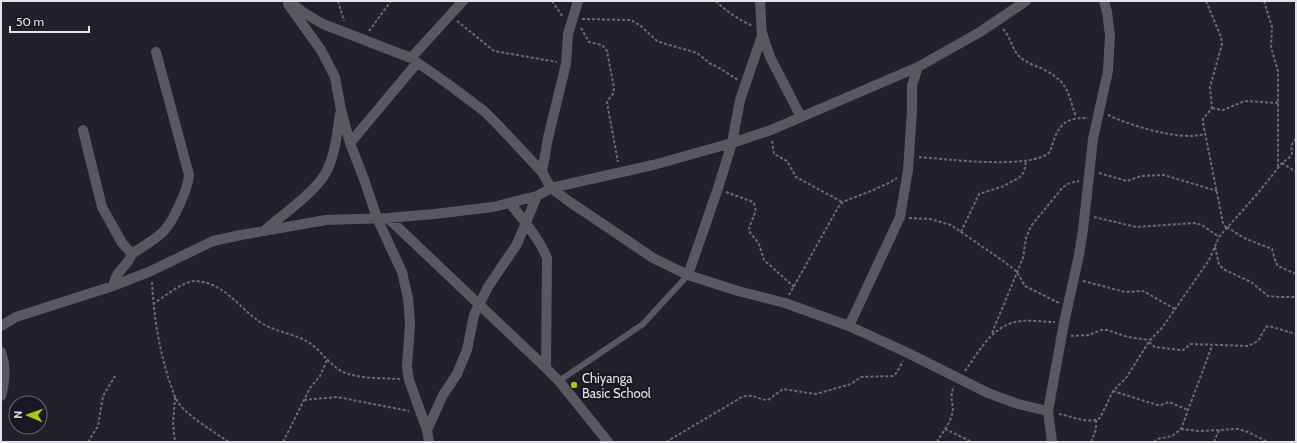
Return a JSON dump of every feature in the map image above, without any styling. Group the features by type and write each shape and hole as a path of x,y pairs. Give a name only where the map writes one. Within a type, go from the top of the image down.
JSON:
{"street":[{"path":"285,1 321,50 337,81 341,110 350,143 377,218 402,272 408,298 410,324 407,348 407,367 427,430 429,442"},
{"path":"288,1 323,24 414,60 484,111 542,172 551,188 652,258 688,275 738,291 785,303 849,326 908,353 1001,399 1048,411"},
{"path":"350,143 414,60 463,1"},
{"path":"542,172 548,138 566,64 567,39 578,1"},
{"path":"760,1 762,30 770,57 801,117"},
{"path":"1,326 16,317 113,286 151,271 213,241 326,220 388,218 493,207 537,196 551,188 620,173 732,143 771,130 918,67 980,32 1026,1"},
{"path":"1052,442 1048,411 1061,335 1079,255 1093,139 1106,83 1109,58 1110,35 1104,1"},
{"path":"688,275 732,143 738,108 762,30"},
{"path":"113,286 118,271 127,264 132,254 164,231 180,205 189,180 189,175 156,52"},
{"path":"849,326 900,218 908,170 912,85 918,67"},
{"path":"263,231 311,191 325,174 331,161 341,110"},
{"path":"83,130 102,207 122,243 132,254"},
{"path":"427,430 444,394 457,374 467,350 474,316 479,305 488,287 517,244 537,196"},
{"path":"510,203 526,223 544,252 546,258 546,368"},
{"path":"388,218 559,381 608,442"},
{"path":"1,352 4,364 3,388 1,396"}],"lane":[{"path":"559,381 643,324 688,275"}],"path":[{"path":"338,1 340,11 349,34"},
{"path":"363,40 391,1"},
{"path":"552,1 573,22 589,42 602,45 607,51 614,88 613,94 607,103 620,173"},
{"path":"716,1 719,5 745,23 762,30"},
{"path":"1206,1 1221,37 1222,44 1210,87 1212,108 1203,121 1223,223 1227,228 1244,238 1272,249 1278,266 1296,274"},
{"path":"1264,1 1272,29 1271,47 1278,71 1278,169"},
{"path":"450,15 492,51 566,64"},
{"path":"573,22 631,20 641,26 657,40 697,53 712,65 739,81 746,83"},
{"path":"996,22 1008,34 1016,52 1020,57 1055,75 1064,84 1076,117"},
{"path":"1212,108 1223,110 1245,100 1278,103"},
{"path":"909,156 983,161 1026,161 1048,154 1060,127 1070,120 1076,117 1098,114 1130,124 1173,134 1190,136 1205,134"},
{"path":"771,130 774,154 787,161 796,177 842,202"},
{"path":"1048,411 1090,421 1100,418 1113,391 1126,378 1149,341 1162,328 1209,260 1219,237 1282,163 1291,155 1291,146 1296,138"},
{"path":"961,232 979,194 1004,186 1020,177 1024,172 1026,161"},
{"path":"1282,163 1296,172"},
{"path":"785,303 842,202 889,183 908,170"},
{"path":"937,442 952,416 953,410 951,394 958,378 992,333 1023,258 1026,238 1031,226 1063,187 1088,175 1127,181 1141,176 1164,175 1217,191"},
{"path":"718,188 753,202 755,210 749,231 759,244 764,260 794,287"},
{"path":"1085,215 1136,227 1195,224 1202,225 1219,237"},
{"path":"900,218 930,219 951,225 1006,263 1016,272 1022,282 1030,289 1067,307"},
{"path":"1215,246 1219,264 1223,269 1251,282 1268,296 1278,298 1296,297"},
{"path":"151,271 156,330 164,364 175,395 180,405 229,442"},
{"path":"1074,278 1126,292 1144,291 1175,309"},
{"path":"153,304 187,282 194,281 211,284 222,290 264,324 310,343 327,360 337,368 347,373 360,376 410,380"},
{"path":"992,333 1000,327 1021,321 1064,323"},
{"path":"1061,335 1082,336 1101,330 1107,330 1128,337 1149,341 1155,347 1183,350 1191,344 1212,346 1248,346 1258,341 1266,327 1269,326 1296,334"},
{"path":"1154,442 1157,439 1172,436 1181,429 1212,346"},
{"path":"666,442 742,397 754,395 768,400 783,389 816,394 852,384 861,377 893,376 908,353"},
{"path":"283,442 310,388 320,376 327,360"},
{"path":"88,442 98,426 104,396 115,376"},
{"path":"1113,391 1157,405 1169,402 1188,410"},
{"path":"175,395 172,424 175,442"},
{"path":"304,400 337,397 403,410 421,411"},
{"path":"1091,442 1096,429 1096,420"},
{"path":"944,429 972,442"},
{"path":"1181,429 1199,431 1238,429 1268,442"},
{"path":"1214,442 1219,430"}],"place":[{"name":"Chiyanga Basic School","path":"574,385"}]}
